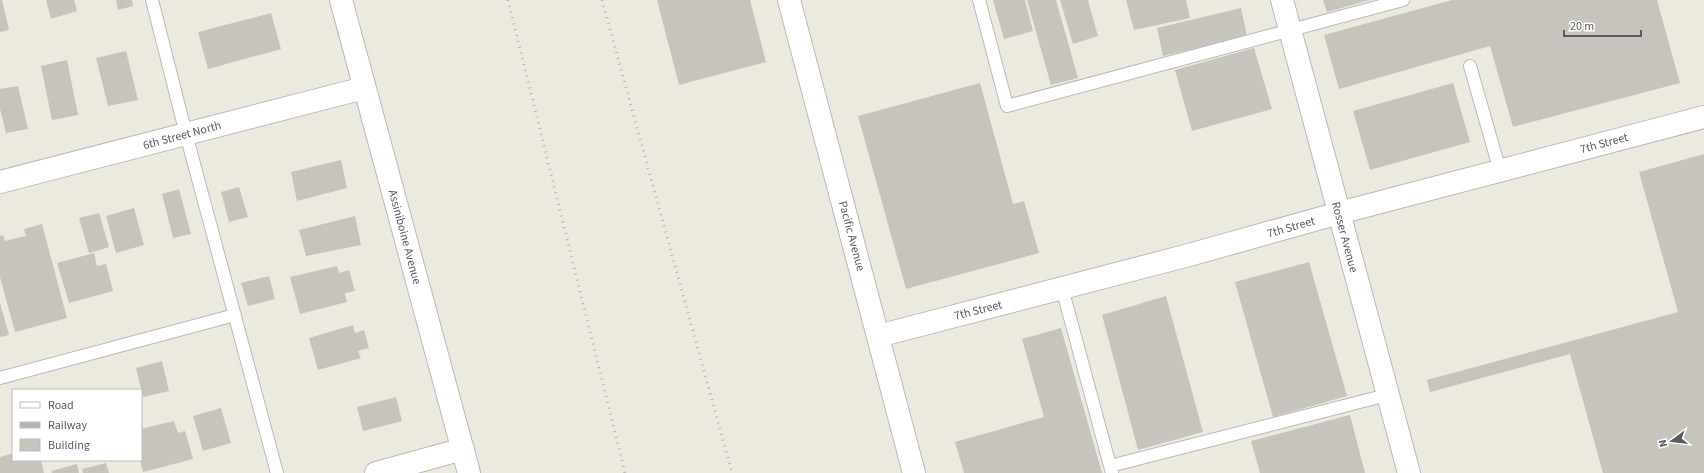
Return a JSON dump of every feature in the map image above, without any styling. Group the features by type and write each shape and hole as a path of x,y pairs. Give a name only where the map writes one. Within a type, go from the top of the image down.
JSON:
{"street":[{"name":"Assiniboine Avenue","path":"341,0 469,473"},
{"name":"Pacific Avenue","path":"789,0 914,473"},
{"name":"Rosser Avenue","path":"1282,0 1409,473"},
{"name":"6th Street North","path":"0,182 364,88"},
{"name":"7th Street","path":"878,336 1189,255 1339,213 1704,116"},
{"path":"376,473 463,449"}],"lane":[{"path":"152,0 186,134 277,473"},
{"path":"979,0 1007,106 1403,0"},
{"path":"1470,66 1500,171"},
{"path":"1062,288 1111,470 1388,395"},
{"path":"0,378 235,315"}],"building":[{"path":"0,0 2,0 9,30 0,32"},
{"path":"46,0 74,0 77,11 51,19"},
{"path":"116,0 132,0 133,6 118,10"},
{"path":"657,0 750,0 766,62 679,85"},
{"path":"993,0 1025,0 1033,31 1004,39"},
{"path":"1027,0 1056,0 1078,78 1051,85"},
{"path":"1060,0 1088,0 1098,36 1073,44"},
{"path":"1126,0 1186,0 1190,18 1134,30"},
{"path":"1323,0 1370,0 1327,12"},
{"path":"1452,0 1657,0 1680,83 1513,127 1490,46 1339,89 1324,35"},
{"path":"1241,8 1247,36 1163,56 1157,28"},
{"path":"271,13 281,49 208,69 198,32"},
{"path":"1254,48 1272,109 1192,131 1175,70"},
{"path":"126,51 138,100 108,106 96,58"},
{"path":"67,60 78,115 52,120 41,66"},
{"path":"980,83 1013,204 1024,201 1039,253 906,289 858,116"},
{"path":"1453,83 1470,142 1370,170 1353,111"},
{"path":"18,86 28,129 6,133 0,109 0,89"},
{"path":"1704,154 1704,473 1603,473 1570,354 1430,392 1427,380 1678,312 1639,172"},
{"path":"341,160 347,188 297,201 291,172"},
{"path":"239,187 248,217 229,222 221,192"},
{"path":"179,189 191,234 173,238 162,194"},
{"path":"134,208 144,245 116,253 106,216"},
{"path":"99,213 109,247 89,253 79,218"},
{"path":"355,216 361,245 306,256 299,230"},
{"path":"42,224 67,318 15,332 0,277 0,236 3,235 5,241 26,236 24,229"},
{"path":"94,253 97,266 106,264 113,291 69,303 57,263"},
{"path":"1309,262 1347,396 1273,417 1235,282"},
{"path":"337,266 339,273 349,270 355,291 345,293 347,302 300,314 290,277"},
{"path":"269,276 275,299 248,306 241,283"},
{"path":"1166,296 1203,432 1138,450 1102,315"},
{"path":"0,303 9,335 0,337"},
{"path":"353,325 355,333 364,330 369,348 358,351 361,358 318,370 309,338"},
{"path":"1061,328 1102,473 964,473 955,442 1044,417 1022,339"},
{"path":"162,361 169,391 143,397 136,368"},
{"path":"396,397 402,421 363,431 357,407"},
{"path":"221,408 231,443 203,451 193,416"},
{"path":"1350,415 1365,473 1260,473 1251,441"},
{"path":"174,421 178,433 185,431 193,459 143,472 140,461 142,461 142,429"},
{"path":"12,453 12,461 41,461 44,473 0,473 0,457"},
{"path":"106,463 109,473 83,473 82,469"},
{"path":"77,464 79,473 52,473 51,471"}],"railway":[{"path":"508,0 625,473"},
{"path":"602,0 732,473"}]}
